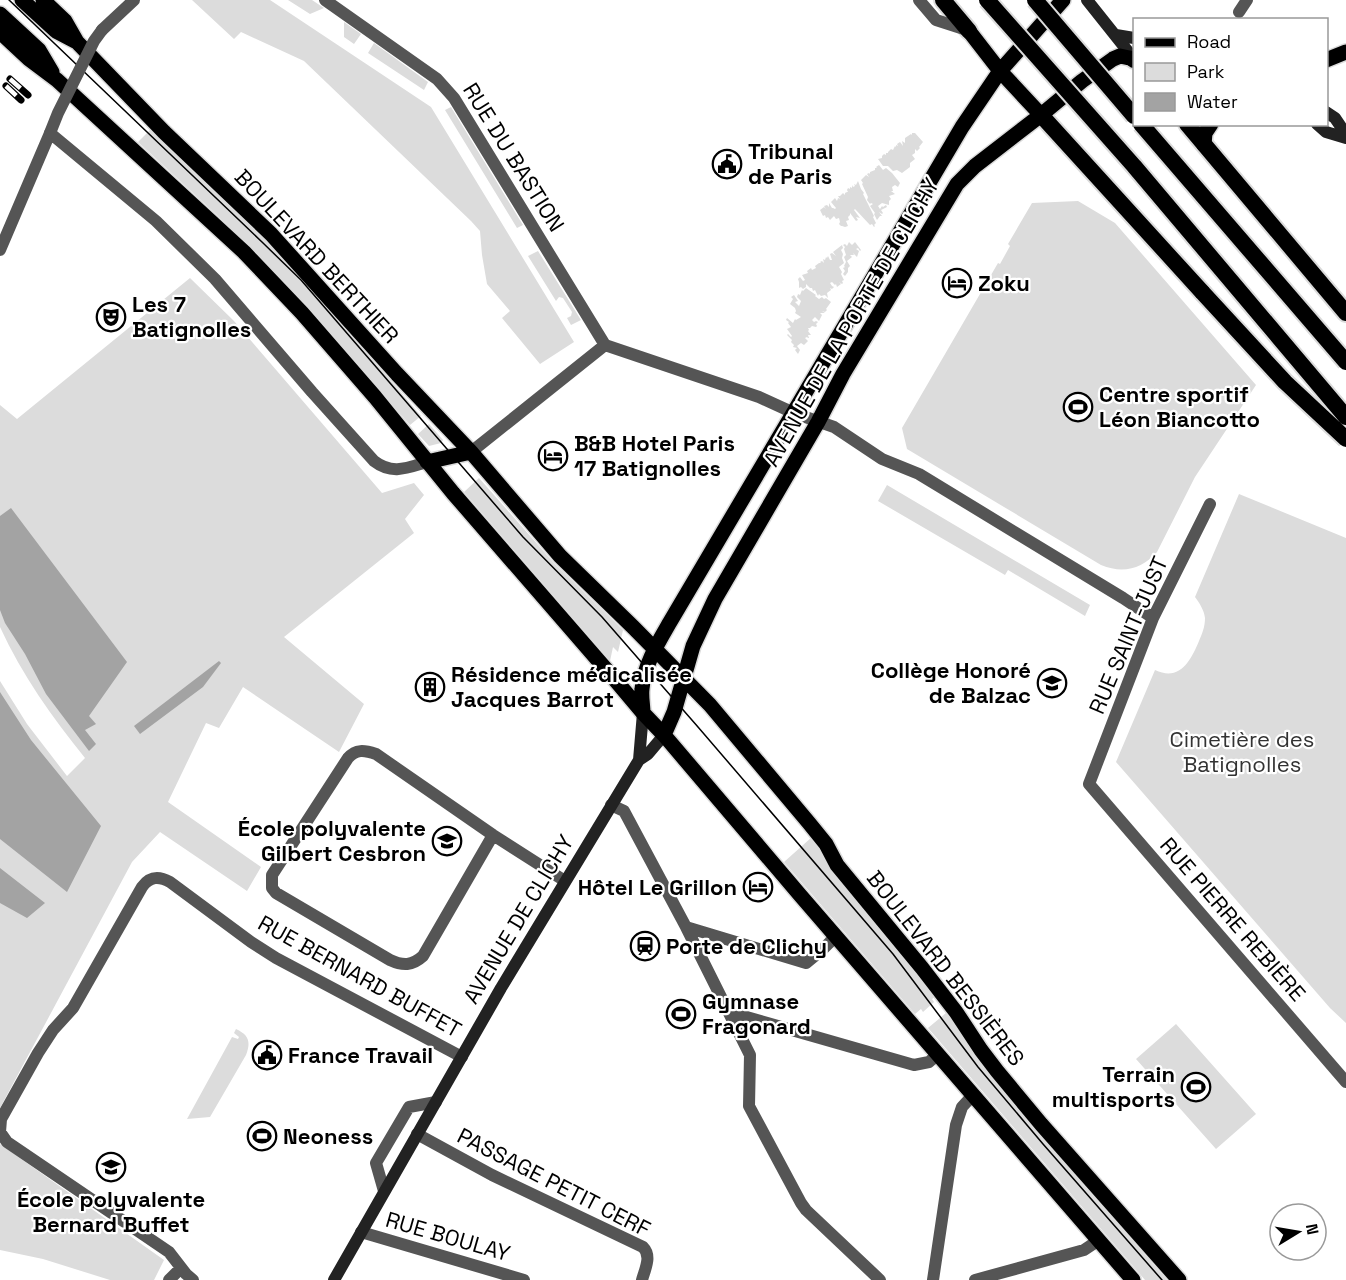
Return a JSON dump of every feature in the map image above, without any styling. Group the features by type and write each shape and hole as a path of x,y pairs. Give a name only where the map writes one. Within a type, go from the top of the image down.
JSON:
{"highway":[{"path":"943,0 969,31"},
{"path":"987,0 1134,166 1346,417"},
{"path":"1035,0 1133,115"},
{"path":"1041,116 1285,382 1346,439"},
{"path":"1144,126 1346,362"},
{"path":"1189,126 1346,313"}],"main road":[{"name":"BOULEVARD BERTHIER","path":"22,0 56,31 77,42"},
{"name":"BOULEVARD BERTHIER","path":"43,0 65,21 77,42 164,132 271,234 471,452 560,556 683,679"},
{"name":"AVENUE DE LA PORTE DE CLICHY","path":"643,713 644,677 654,650 949,149 1000,71 1063,0"},
{"path":"1087,0 1133,58"},
{"path":"0,14 39,50 57,80"},
{"path":"969,31 1000,71 1041,116"},
{"path":"0,32 29,59 57,80 244,252 302,313 375,397 427,462 1133,1280"},
{"path":"1116,35 1133,38"},
{"path":"1328,59 1346,52"},
{"name":"AVENUE DE LA PORTE DE CLICHY","path":"664,735 674,712 693,646 715,599 818,422 843,374 957,184 975,166 1041,116 1082,81 1113,59 1120,56 1133,59"},
{"path":"1328,113 1335,118 1346,136"},
{"path":"1204,145 1205,133 1210,126"},
{"path":"1319,126 1326,132 1346,136"},
{"path":"427,462 471,452"},
{"name":"BOULEVARD BESSIÈRES","path":"683,679 710,705 826,844 837,865 922,968 1013,1091 1179,1280"},
{"name":"AVENUE DE CLICHY","path":"639,760 643,713"},
{"name":"AVENUE DE CLICHY","path":"334,1280 417,1134 611,805 639,760 648,754 664,735"}],"street":[{"path":"0,250 58,113 94,41 104,28 134,0"},
{"name":"RUE DU BASTION","path":"325,0 436,79 454,98 605,345"},
{"path":"920,0 936,20 969,31"},
{"path":"1239,12 1247,0"},
{"path":"50,133 156,221 214,279 374,461 385,468 393,469 427,462"},
{"path":"471,452 605,345 759,397 794,413 834,427 882,459 919,474 1153,618"},
{"name":"RUE SAINT-JUST","path":"1089,784 1153,618 1210,504"},
{"path":"493,835 423,956 408,965 390,960 276,893 272,888 272,875 348,758 360,750 375,754 565,881"},
{"name":"RUE PIERRE REBIÈRE","path":"1089,784 1346,1082"},
{"path":"611,805 624,811 686,927 750,1055 749,1106 801,1203 880,1280"},
{"name":"RUE BERNARD BUFFET","path":"193,1280 169,1252 7,1142 0,1132 1,1119 38,1053 53,1030 73,1008 148,880 159,877 170,882 276,958 462,1057"},
{"path":"686,927 806,963 836,936"},
{"path":"729,1012 914,1065 929,1062 938,1054"},
{"path":"933,1280 956,1125 962,1107 973,1095"},
{"path":"384,1191 376,1163 409,1107 436,1102"},
{"name":"PASSAGE PETIT CERF","path":"417,1134 492,1175 643,1247 648,1257 642,1280"},
{"name":"RUE BOULAY","path":"361,1232 524,1280"},
{"path":"975,1280 1084,1250 1099,1240"},
{"path":"170,1280 181,1268"}],"green space":[{"path":"192,0 270,0 431,107 574,342 540,364 502,318 510,311 487,284 480,231 471,221 304,61 241,32 234,39"},
{"path":"288,0 312,0 324,8 310,14"},
{"path":"344,22 361,34 354,44 344,37"},
{"path":"374,43 428,82 424,90 368,53"},
{"path":"451,107 523,225 517,228 445,110"},
{"path":"150,130 305,280 421,416 410,425 283,281 218,216 138,142"},
{"path":"915,133 923,142 917,151 915,149 912,155 915,159 910,163 910,167 902,173 883,166 878,159 891,149 893,150 900,142 903,146 902,141 905,143 905,138"},
{"path":"879,165 883,170 886,168 892,173 900,183 898,187 895,185 892,187 893,191 891,191 895,194 889,196 891,199 889,205 882,203 878,206 880,209 882,206 887,207 881,210 882,214 879,212 882,216 877,220 870,206 873,204 867,200 868,197 861,180 866,175 869,177 867,174"},
{"path":"858,181 874,216 876,223 874,227 855,209 860,218 856,217 858,220 856,221 850,213 849,220 846,221 848,226 845,227 839,224 839,218 836,219 834,216 830,220 825,215 823,216 820,210 824,207 826,209 824,206 829,207 829,203 835,209 831,202 835,198 837,201 838,198 840,199 838,196 843,193 845,195 848,188 855,186 854,184 856,185"},
{"name":"Centre sportif Léon Biancotto","path":"1078,201 1115,223 1256,385 1195,477 1157,552 1145,562 1132,568 1117,569 1101,565 907,449 902,428 998,263 1000,264 1010,246 1008,244 1032,203"},
{"path":"849,242 852,245 855,242 861,250 856,249 859,251 857,257 853,253 854,255 850,255 852,257 847,261 850,266 845,276 843,268 846,255 843,245 847,246"},
{"path":"842,245 844,263 839,267 844,280 842,284 839,282 841,284 837,287 836,284 830,283 834,287 830,288 831,290 827,293 828,298 825,295 819,294 818,296 815,290 813,291 806,284 803,289 799,288 798,279 800,277 803,281 805,280 802,275 808,273 807,271 811,268 812,270 816,268 815,266 820,262 824,263 823,259 825,260 828,256 832,260 830,254 836,256 833,252"},
{"path":"538,251 581,320 571,325 567,318 572,312 563,298 559,297 556,301 528,256"},
{"path":"190,278 234,321 382,493 414,483 424,495 405,519 414,533 284,637 364,704 339,752 243,687 219,728 206,723 168,802 261,867 247,891 160,832 132,862 0,1108 0,681 27,724 67,776 85,758 38,695 0,627 0,405 17,419"},
{"path":"806,288 819,299 826,298 831,302 825,312 822,311 825,313 820,313 822,315 819,321 815,317 812,320 818,322 817,326 808,328 811,335 805,338 808,341 804,345 801,343 797,346 800,350 798,354 795,350 797,348 793,347 792,340 787,335 792,336 787,329 791,327 786,320 787,318 793,323 795,319 801,317 795,313 795,308 790,304 793,299 791,297 794,295 798,301 795,302 799,306 801,301 797,297 798,294 800,295"},
{"path":"429,424 443,440 441,443 429,446 418,434"},
{"path":"479,478 554,563 623,630 618,652 613,647 610,661 464,492"},
{"path":"887,485 1090,605 1085,616 1008,570 1005,575 878,501"},
{"name":"Cimetière des Batignolles","path":"1239,494 1346,538 1346,1023 1330,1008 1116,762 1155,670 1164,673 1178,671 1188,662 1196,648 1205,618 1202,607 1195,597"},
{"path":"812,837 830,868 935,997 932,999 934,1002 923,1012 921,1009 915,1014 784,862"},
{"path":"946,1013 983,1065 1032,1125 1167,1280 1145,1280 928,1028"},
{"name":"Terrain multisports","path":"1176,1024 1256,1114 1216,1149 1136,1059"},
{"path":"236,1029 248,1039 246,1055 210,1117 187,1119 232,1037 238,1039 239,1037 234,1033"},
{"path":"0,1144 164,1260 154,1280 110,1280 43,1259 0,1250"}],"water":[{"path":"11,508 127,662 89,716 96,724 85,730 96,744 89,751 46,694 25,654 5,623 0,610 0,516"},
{"path":"219,661 221,663 203,687 140,734 134,726"},
{"path":"0,692 31,740 101,826 67,892 0,839"},
{"path":"0,868 45,903 27,918 0,903"}],"tram line":[{"path":"9,0 301,280 523,537 602,617 698,727 893,954 978,1067 1162,1280"}],"railway":[{"path":"10,79 28,95"},
{"path":"6,86 21,100"}],"place":[{"name":"Tribunal de Paris","path":"727,164"},
{"name":"Zoku","path":"957,283"},
{"name":"Les 7 Batignolles","path":"111,317"},
{"name":"Centre sportif Léon Biancotto","path":"1078,407"},
{"name":"B&B Hotel Paris 17 Batignolles","path":"553,456"},
{"name":"Collège Honoré de Balzac","path":"1052,683"},
{"name":"Résidence médicalisée Jacques Barrot","path":"430,687"},
{"name":"École polyvalente Gilbert Cesbron","path":"447,841"},
{"name":"Hôtel Le Grillon","path":"758,887"},
{"name":"Porte de Clichy","path":"645,946"},
{"name":"Gymnase Fragonard","path":"681,1014"},
{"name":"France Travail","path":"267,1055"},
{"name":"Terrain multisports","path":"1196,1087"},
{"name":"Neoness","path":"262,1136"},
{"name":"École polyvalente Bernard Buffet","path":"111,1167"}]}
